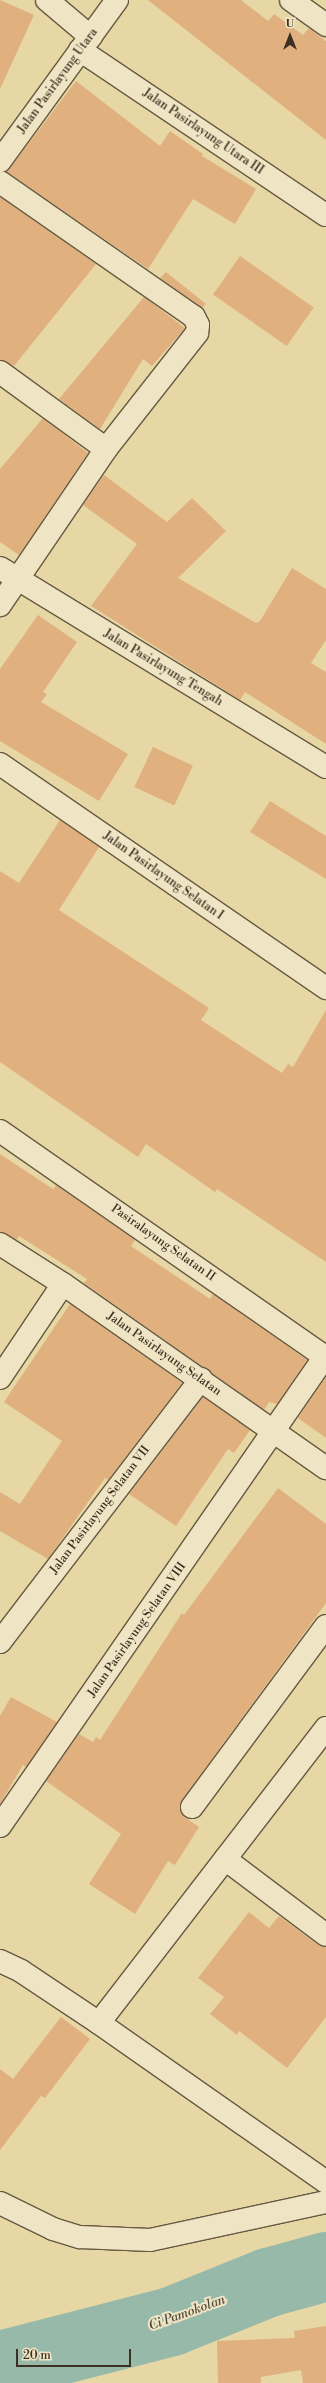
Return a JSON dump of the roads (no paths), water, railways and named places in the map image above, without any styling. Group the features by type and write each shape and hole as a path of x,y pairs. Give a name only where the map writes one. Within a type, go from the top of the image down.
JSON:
{"street":[{"name":"Jalan Pasirlayung Utara III","path":"46,0 86,43 326,215"},
{"name":"Jalan Pasirlayung Utara","path":"0,161 117,0"},
{"path":"291,0 326,25"},
{"path":"0,182 194,317 198,325 197,333 8,573 0,605"},
{"path":"0,372 106,449"},
{"name":"Jalan Pasirlayung Tengah","path":"8,573 326,767"},
{"name":"Jalan Pasirlayung Selatan I","path":"0,764 326,988"},
{"name":"Pasiralayung Selatan II","path":"0,1131 325,1356"},
{"name":"Jalan Pasirlayung Selatan","path":"0,1244 63,1284 201,1379 274,1434 326,1468"},
{"path":"0,1378 63,1284"},
{"name":"Jalan Pasirlayung Selatan VIII","path":"0,1826 274,1434 325,1356"},
{"name":"Jalan Pasirlayung Selatan VII","path":"0,1642 201,1379"},
{"path":"192,1807 326,1626"},
{"path":"100,2023 326,1728"},
{"path":"226,1859 326,1936"},
{"path":"0,1961 21,1971 100,2023 326,2182"},
{"path":"0,2203 53,2229 80,2237 150,2240 326,2202"}],"waterway":[{"name":"Ci Pamokolan","path":"0,2365 171,2321 268,2282 326,2266"}]}
